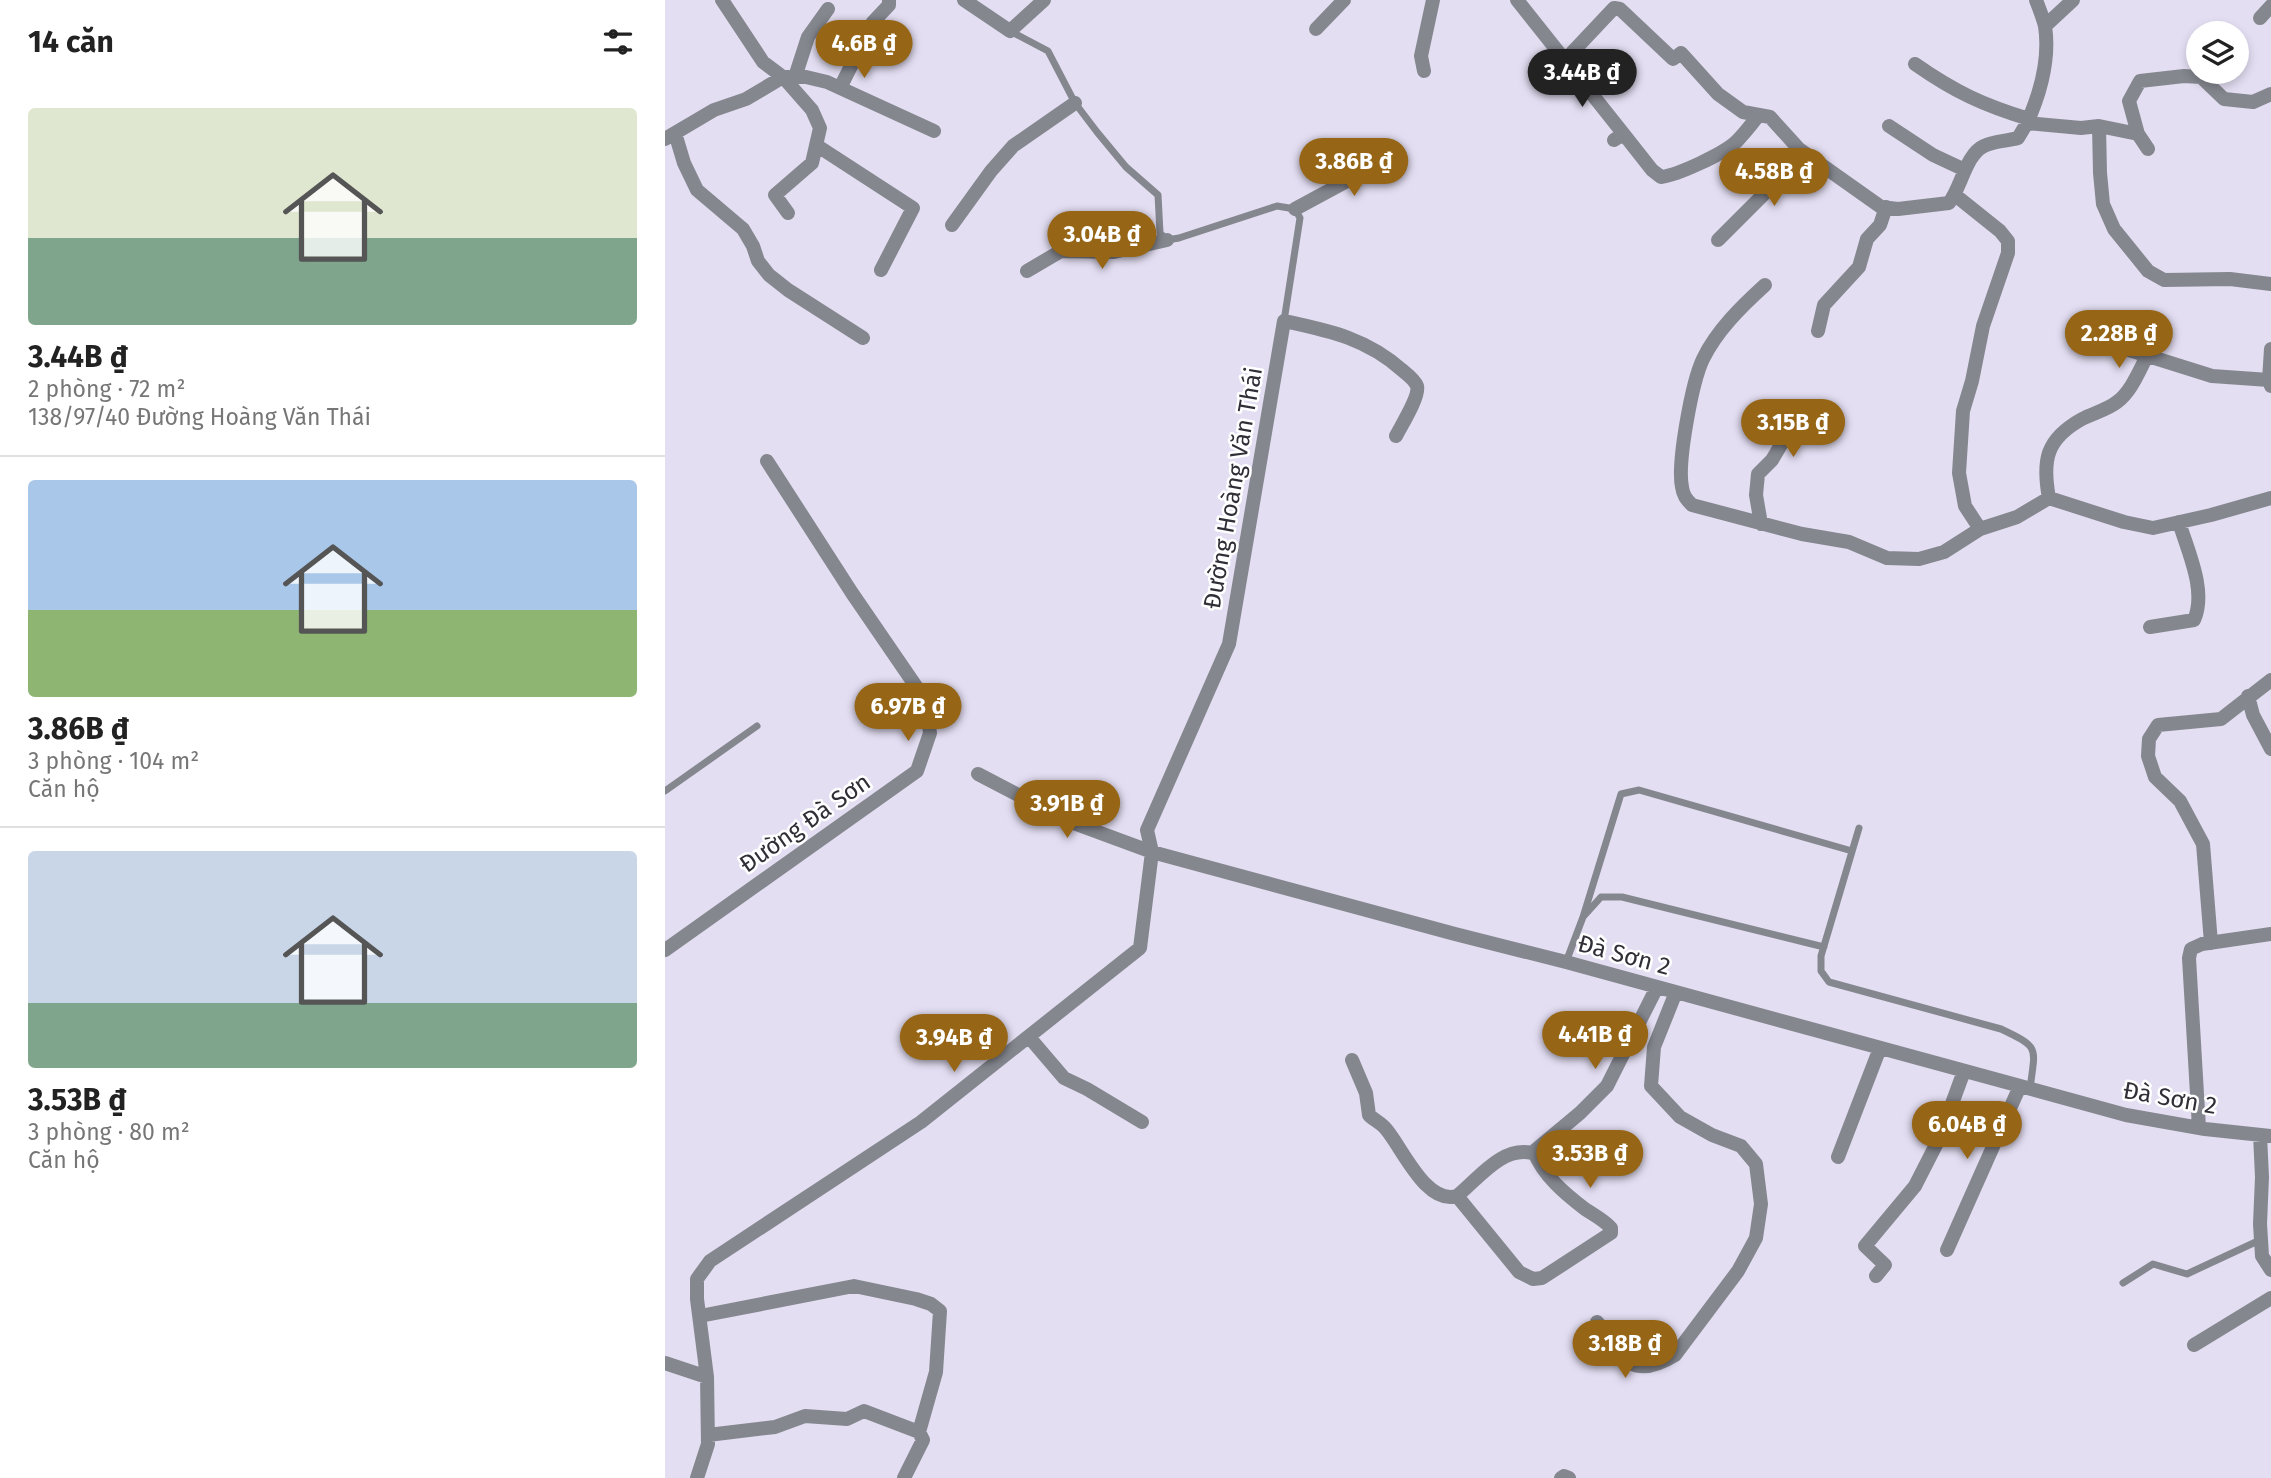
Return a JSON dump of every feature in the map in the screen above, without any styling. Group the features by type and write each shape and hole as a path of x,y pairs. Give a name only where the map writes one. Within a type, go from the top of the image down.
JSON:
{"street":[{"path":"722,0 763,62 789,77 812,110 820,128 812,163 775,195 788,213"},
{"path":"840,88 873,22 889,5 889,0"},
{"path":"964,0 1010,31 1044,0"},
{"path":"1316,29 1344,0"},
{"path":"1424,71 1421,55 1433,0"},
{"path":"1517,0 1565,60 1620,139 1661,177 1672,176 1719,154 1736,142 1758,116"},
{"path":"1565,60 1616,8 1620,9 1674,59 1681,53 1718,94 1743,113 1770,117 1799,149 1881,207 1898,209 1949,203 1965,170 1984,146 2018,138 2039,96 2045,61 2045,26 2036,0"},
{"path":"2045,26 2073,0"},
{"path":"2260,18 2271,6"},
{"path":"789,77 809,37 828,9"},
{"path":"1915,64 1962,94 2028,121 2081,128 2099,126 2138,134"},
{"path":"2148,149 2138,134 2129,101 2140,81 2184,76 2201,77 2224,99 2253,102 2271,94"},
{"path":"863,338 769,275 758,261 743,229 697,190 670,136 715,110 746,99 789,77 806,77 840,88 933,131"},
{"path":"953,225 991,171 1013,146 1075,103"},
{"path":"1889,126 1933,155 1965,170"},
{"path":"2099,126 2099,173 2103,204 2114,229 2148,271 2164,280 2231,279 2271,284"},
{"path":"816,145 913,208 881,270"},
{"path":"1718,240 1765,193 1799,149"},
{"path":"1295,209 1395,155"},
{"path":"1955,195 2000,231 2008,241 2008,253 1983,326 1963,411 1959,473 1965,506 1980,529"},
{"path":"1818,331 1824,305 1859,267 1867,239 1880,225 1886,207"},
{"path":"1027,271 1061,251 1114,252 1167,240"},
{"path":"1765,285 1740,308 1703,360 1690,402 1681,483 1684,496 1692,505 1761,524 1849,542 1887,558 1919,559 1944,552 1980,529 2017,517 2049,498 2124,522 2153,528 2211,516 2271,498"},
{"path":"1284,321 1329,331 1368,345 1391,360 1412,379 1417,387 1416,394 1396,436"},
{"name":"Đường Hoàng Văn Thái","path":"1152,852 1147,830 1229,644 1284,321"},
{"path":"2095,333 2126,349 2212,376 2270,383 2271,349"},
{"path":"2049,498 2045,475 2046,457 2055,441 2080,420 2117,402 2129,389 2147,356"},
{"path":"1761,524 1756,495 1758,474 1772,460 1782,443 1781,425"},
{"name":"Đường Đà Sơn","path":"665,950 918,771 930,733 926,701 767,461"},
{"path":"2150,627 2194,620 2199,608 2195,575 2179,522"},
{"path":"2211,943 2203,844 2180,801 2155,777 2148,756 2149,739 2158,725 2221,719 2271,680"},
{"path":"2248,696 2253,715 2271,749"},
{"name":"Đà Sơn 2","path":"978,774 1067,821 1176,859 2126,1115 2265,1136"},
{"path":"697,1478 708,1436 707,1377 697,1279 710,1261 921,1122 1140,948 1152,852"},
{"path":"2199,1128 2189,958 2191,949 2211,943 2271,934"},
{"path":"1352,1060 1366,1093 1369,1115 1387,1130 1427,1187 1444,1197 1457,1196 1506,1155 1518,1151 1534,1152 1607,1086 1657,987"},
{"path":"1597,1322 1636,1367 1667,1360 1675,1355 1738,1271 1756,1238 1761,1204 1756,1164 1741,1146 1712,1136 1680,1117 1651,1086 1654,1047 1676,992"},
{"path":"1029,1037 1064,1078 1087,1088 1142,1122"},
{"path":"1838,1157 1880,1048"},
{"path":"1876,1276 1885,1265 1865,1246 1915,1186 1939,1139 1964,1071"},
{"path":"1947,1250 2025,1087"},
{"path":"2265,1136 2261,1240 2262,1256 2271,1270"},
{"path":"1457,1196 1519,1272 1533,1279 1542,1278 1611,1233 1611,1228 1564,1193 1539,1165 1534,1152"},
{"path":"700,1316 854,1286 890,1292 937,1307 940,1319 936,1372 919,1432 923,1440 904,1478"},
{"path":"2194,1345 2271,1298"},
{"path":"665,1363 707,1377"},
{"path":"708,1436 775,1427 805,1416 847,1419 863,1411 919,1432"},
{"path":"1562,1478 1569,1478"}],"lane":[{"path":"1010,31 1048,51 1075,103 1126,167 1158,195 1160,233 1167,240 1277,206 1295,209 1300,218 1284,321"},
{"path":"665,791 757,726"},
{"path":"1566,962 1583,917 1621,794 1639,790 1852,852"},
{"path":"1859,828 1821,956 1821,971 1829,982 2001,1030 2028,1042 2034,1053 2025,1087"},
{"path":"1583,917 1601,897 1622,897 1824,947"},
{"path":"2123,1283 2153,1264 2187,1274 2261,1240"}]}
